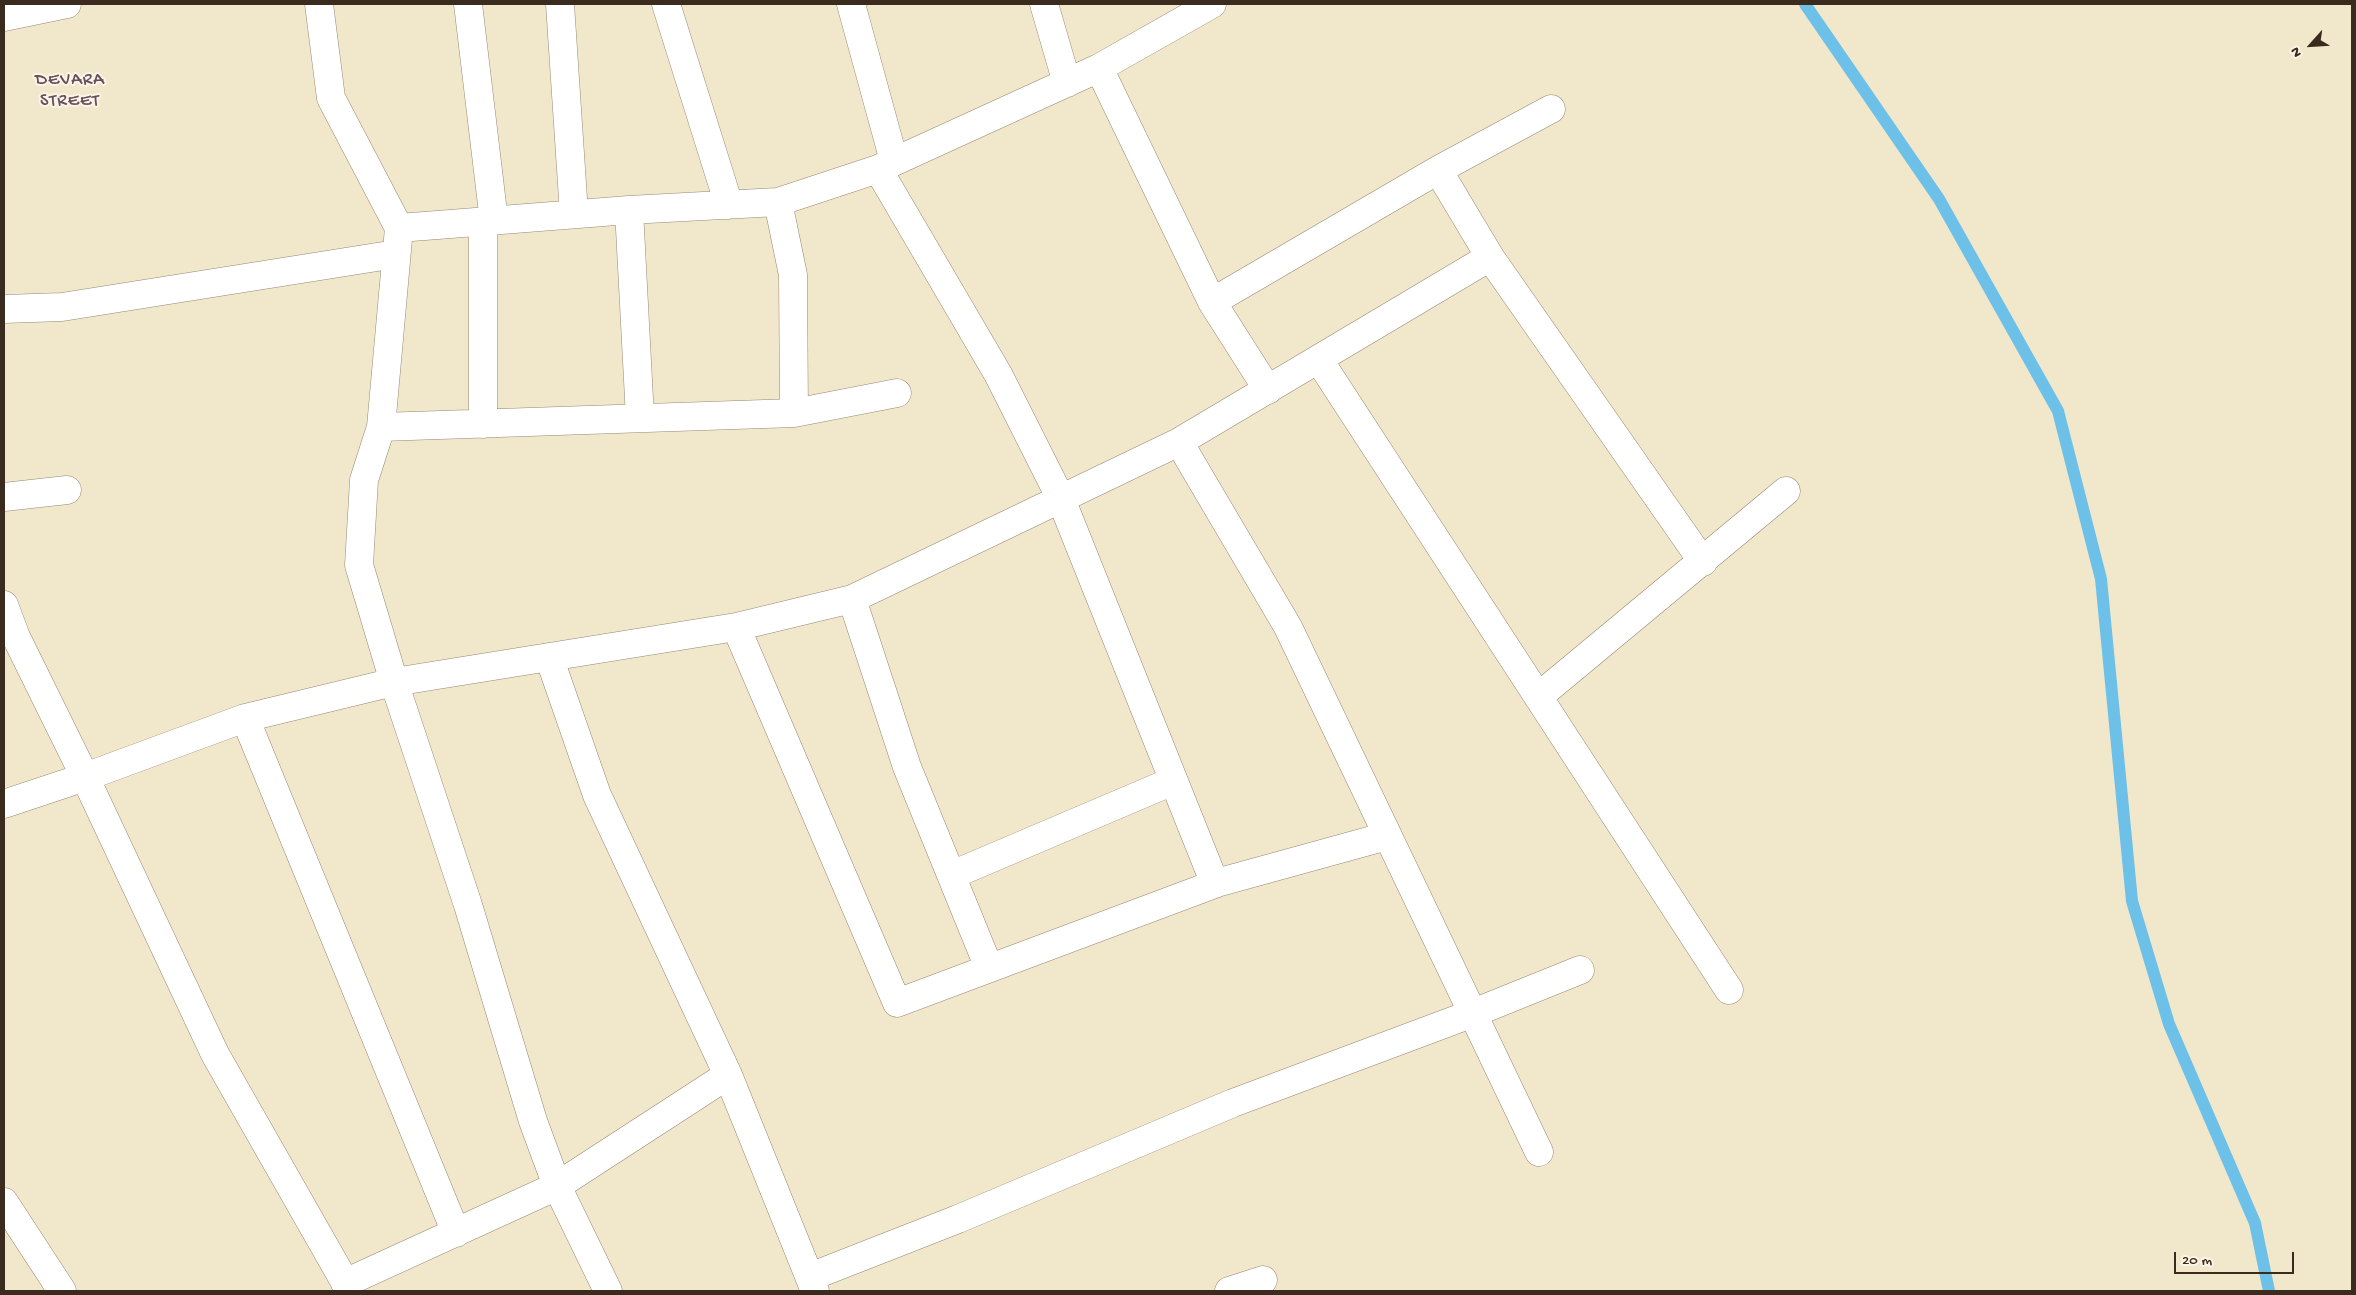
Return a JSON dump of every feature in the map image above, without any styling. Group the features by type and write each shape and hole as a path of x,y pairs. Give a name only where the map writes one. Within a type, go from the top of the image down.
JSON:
{"street":[{"path":"4,17 67,4"},
{"path":"319,4 331,98 397,241 380,427 364,480 359,565 394,682 468,904 533,1121 557,1186 608,1291"},
{"path":"468,4 488,221 483,424"},
{"path":"560,4 574,214"},
{"path":"666,4 728,205"},
{"path":"851,4 886,165 998,374 1061,499 1215,884"},
{"path":"1044,4 1067,83"},
{"path":"4,309 62,307 397,241 488,221 630,210 778,202 886,165 1067,83 1099,68 1212,4"},
{"path":"1099,68 1212,302 1268,390"},
{"path":"1212,302 1438,170 1551,110"},
{"path":"1438,170 1490,257 1703,562"},
{"path":"778,202 793,275 794,413"},
{"path":"630,210 640,418"},
{"path":"4,804 85,777 245,718 394,682 736,627 852,599 1179,442 1490,257"},
{"path":"1318,360 1729,990"},
{"path":"380,427 794,413 897,393"},
{"path":"1179,442 1288,627 1539,1152"},
{"path":"4,497 67,490"},
{"path":"1538,697 1703,562 1786,491"},
{"path":"852,599 907,766 989,968"},
{"path":"4,605 16,637 85,777 215,1054 348,1287 456,1233 557,1186 728,1075"},
{"path":"736,627 897,1003 1215,884 1387,836"},
{"path":"549,657 597,795 728,1075 812,1284 1233,1103 1472,1014 1580,970"},
{"path":"245,718 456,1233"},
{"path":"952,875 1173,781"},
{"path":"4,1202 62,1291"},
{"path":"1229,1291 1263,1280"}],"waterway":[{"path":"1805,4 1939,199 2058,411 2101,579 2132,901 2169,1024 2255,1223 2269,1291"}],"district":[{"name":"DEVARA STREET","path":"70,91"}]}
